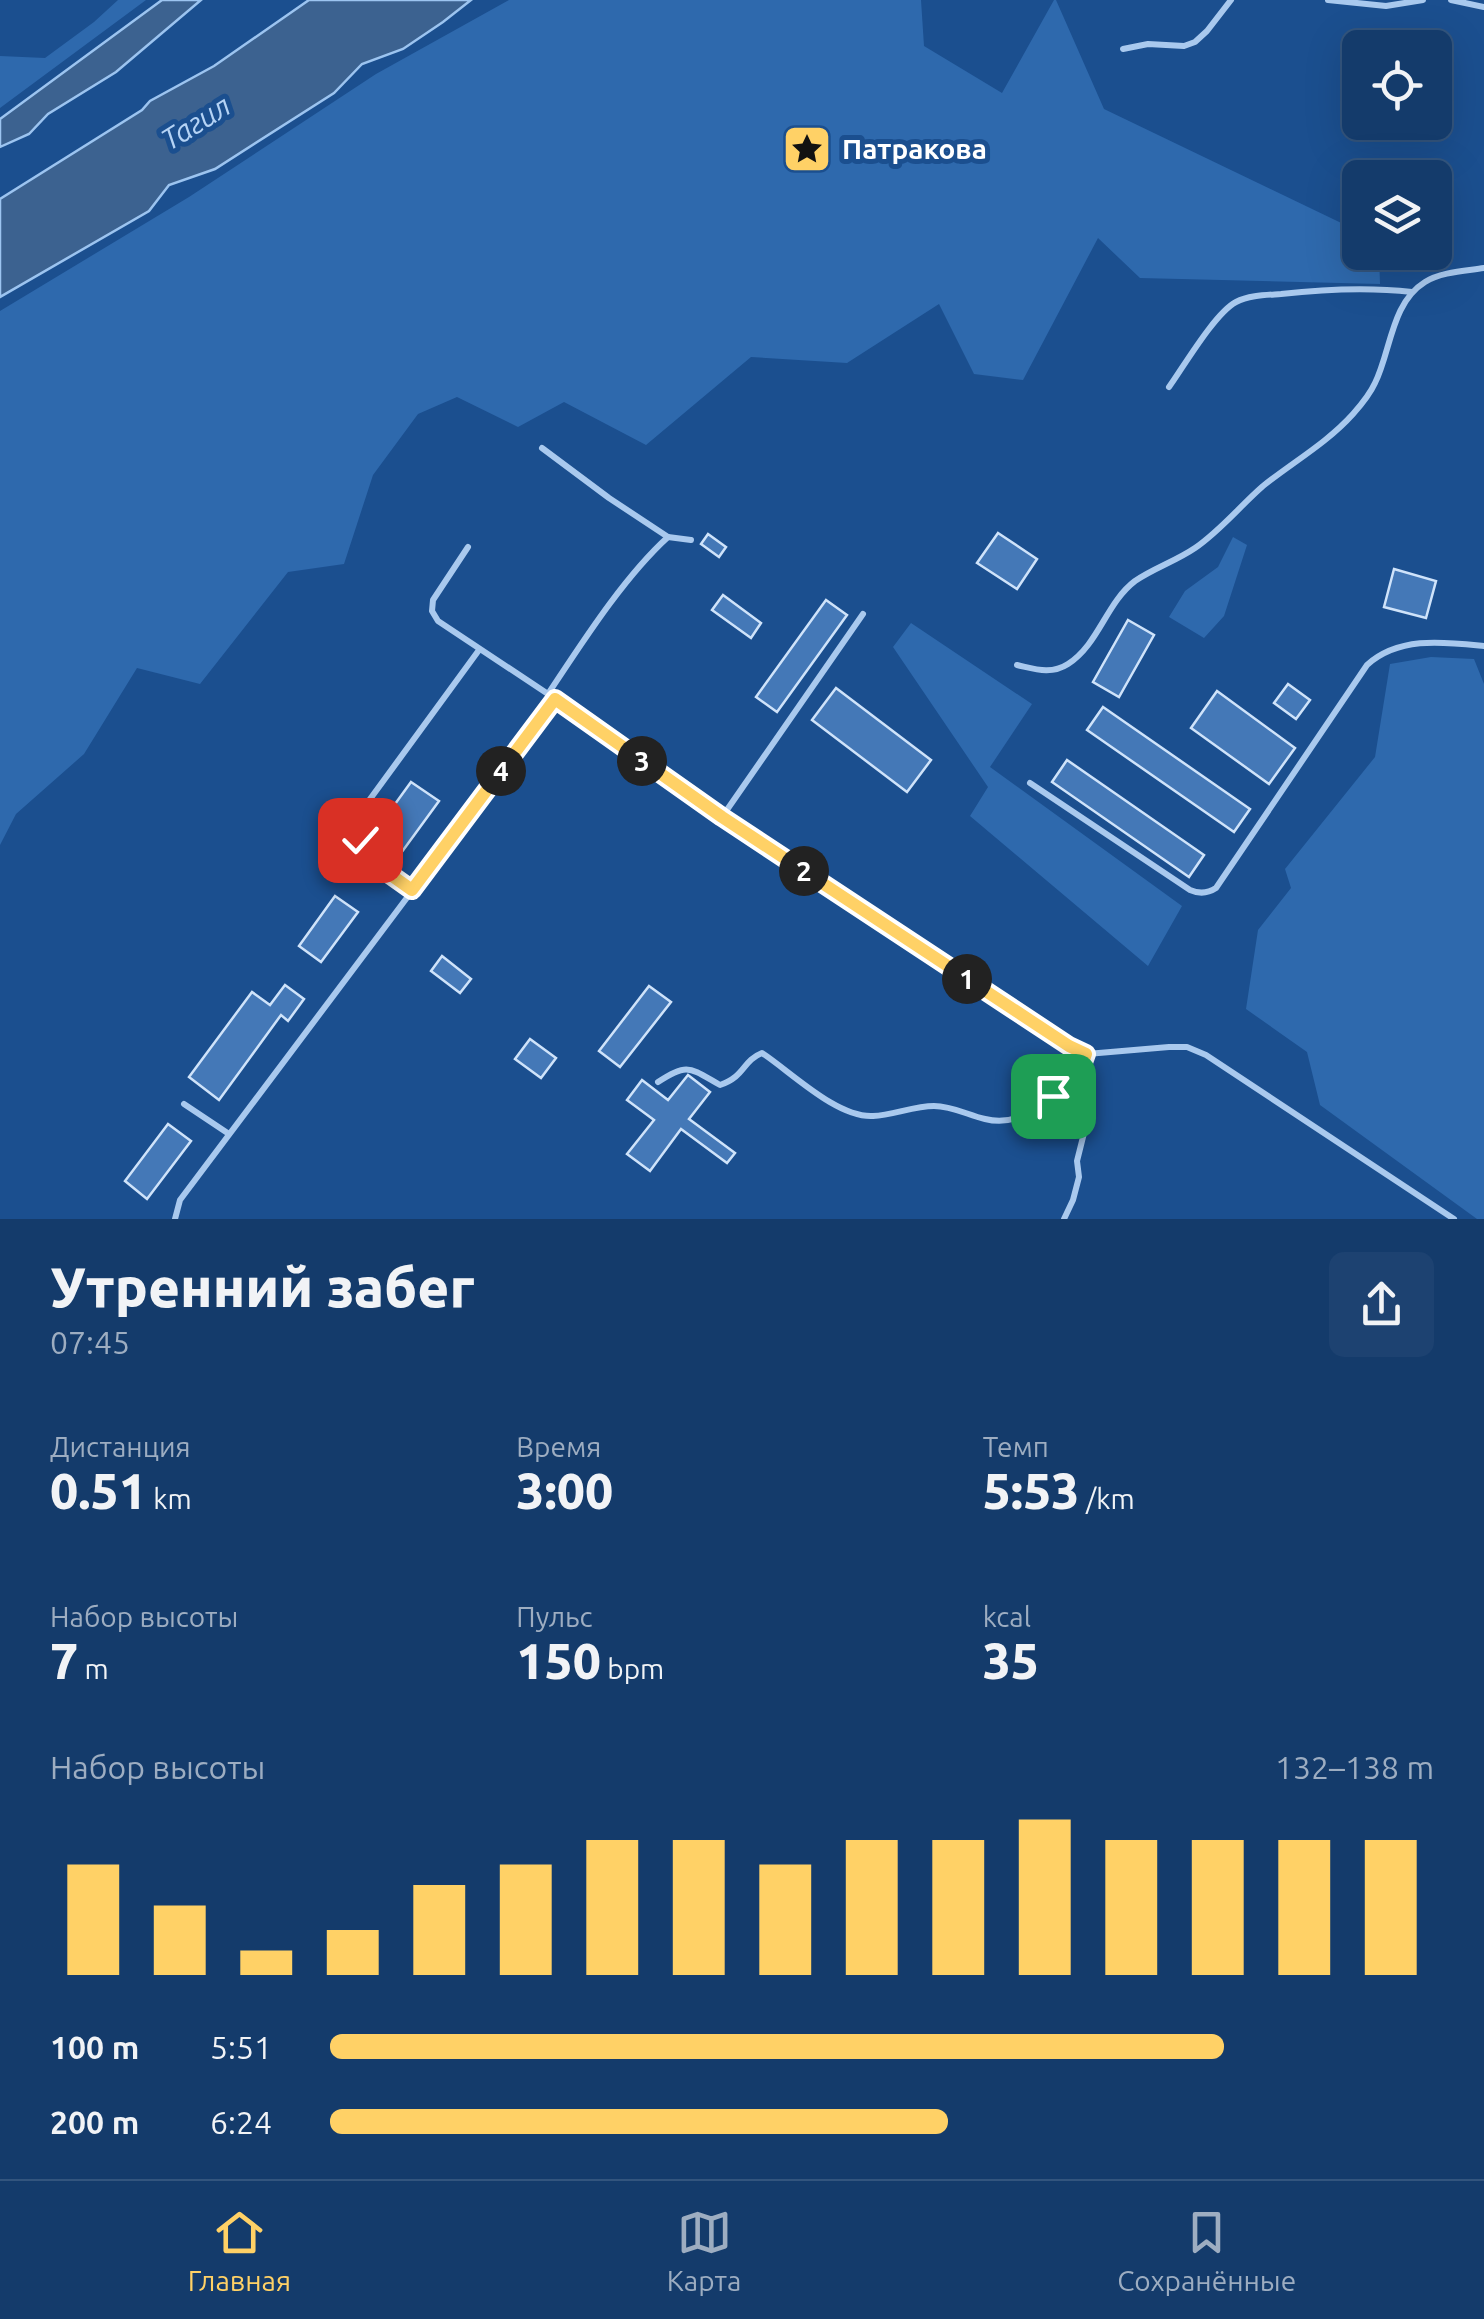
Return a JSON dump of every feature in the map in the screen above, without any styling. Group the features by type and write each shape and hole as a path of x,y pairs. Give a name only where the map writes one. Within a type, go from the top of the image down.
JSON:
{"lane":[{"path":"1123,49 1195,42 1231,0"},
{"path":"1328,0 1386,6 1422,0"},
{"path":"1451,0 1484,7"},
{"path":"1017,664 1054,670 1070,663 1086,648 1118,598 1134,582 1198,546 1354,414 1374,385 1405,303 1424,282 1484,268"},
{"path":"1169,387 1234,303 1251,297 1368,287 1414,292"},
{"path":"542,448 668,537 691,540"},
{"path":"175,1219 180,1200 552,697 591,630 668,537"},
{"path":"468,547 433,600 432,612 438,621 722,817 1069,1046 1086,1054 1169,1046 1206,1054 1454,1219"},
{"path":"722,817 863,614"},
{"path":"1030,782 1190,890 1210,892 1367,664 1380,654 1413,644 1484,646"},
{"path":"412,890 367,858 358,821 365,806 480,650"},
{"path":"658,1082 678,1068 694,1070 720,1085 737,1078 754,1056 762,1053 852,1113 869,1117 931,1106 1002,1123 1024,1118 1053,1096 1081,1068 1086,1054"},
{"path":"1064,1219 1074,1200 1079,1177 1077,1161 1088,1117 1081,1068"},
{"path":"184,1104 229,1134"}],"shaded area":[{"path":"118,0 146,0 0,108 0,56 45,58"},
{"path":"509,0 921,0 924,46 1002,93 1056,0 1104,109 1342,223 1342,270 1380,270 1380,284 1140,278 1098,238 1023,380 974,374 939,304 847,363 751,357 646,445 564,402 518,427 457,397 418,414 373,475 344,564 288,572 200,684 137,668 84,754 16,814 0,845 0,311 189,197 376,74"},
{"path":"1233,537 1247,545 1224,616 1204,638 1169,617 1185,591 1218,567"},
{"path":"911,623 1032,704 990,767 1182,906 1148,966 970,816 988,787 893,647"},
{"path":"1431,657 1474,659 1484,684 1484,1219 1477,1219 1320,1105 1307,1052 1246,1009 1258,930 1291,888 1285,869 1375,757 1390,664"}],"water":[{"path":"162,0 201,0 116,72 48,114 29,134 0,147 0,119"},
{"name":"Тагил","path":"309,0 471,0 403,49 362,64 334,93 215,169 169,185 149,211 0,297 0,199 142,110 150,101 214,66"}],"building":[{"path":"998,533 1037,559 1017,589 977,563"},
{"path":"708,534 726,547 719,557 701,544"},
{"path":"1394,569 1436,581 1426,618 1384,607"},
{"path":"723,595 761,623 751,638 712,610"},
{"path":"826,600 847,615 777,712 756,697"},
{"path":"1128,620 1154,635 1119,697 1093,682"},
{"path":"1288,684 1310,700 1296,719 1274,703"},
{"path":"836,688 931,760 907,792 812,720"},
{"path":"1217,691 1295,748 1269,784 1191,728"},
{"path":"1103,707 1250,809 1234,832 1087,730"},
{"path":"1067,760 1204,855 1189,877 1052,782"},
{"path":"411,782 439,801 396,860 369,840"},
{"path":"335,896 358,912 321,962 299,946"},
{"path":"442,956 471,979 460,993 431,971"},
{"path":"285,985 304,999 288,1021 281,1015 219,1100 189,1077 252,992 270,1005"},
{"path":"649,986 671,1002 620,1067 599,1051"},
{"path":"530,1039 556,1058 541,1078 515,1059"},
{"path":"688,1075 710,1092 689,1119 735,1153 727,1163 681,1129 650,1171 627,1154 654,1120 627,1100 642,1080 668,1100"},
{"path":"168,1124 191,1141 147,1199 125,1181"}],"place":[{"name":"Патракова","path":"807,149"}],"route":[{"path":"360,840 367,858 412,890 555,699 722,817 1086,1054 1081,1068 1053,1096"}]}
